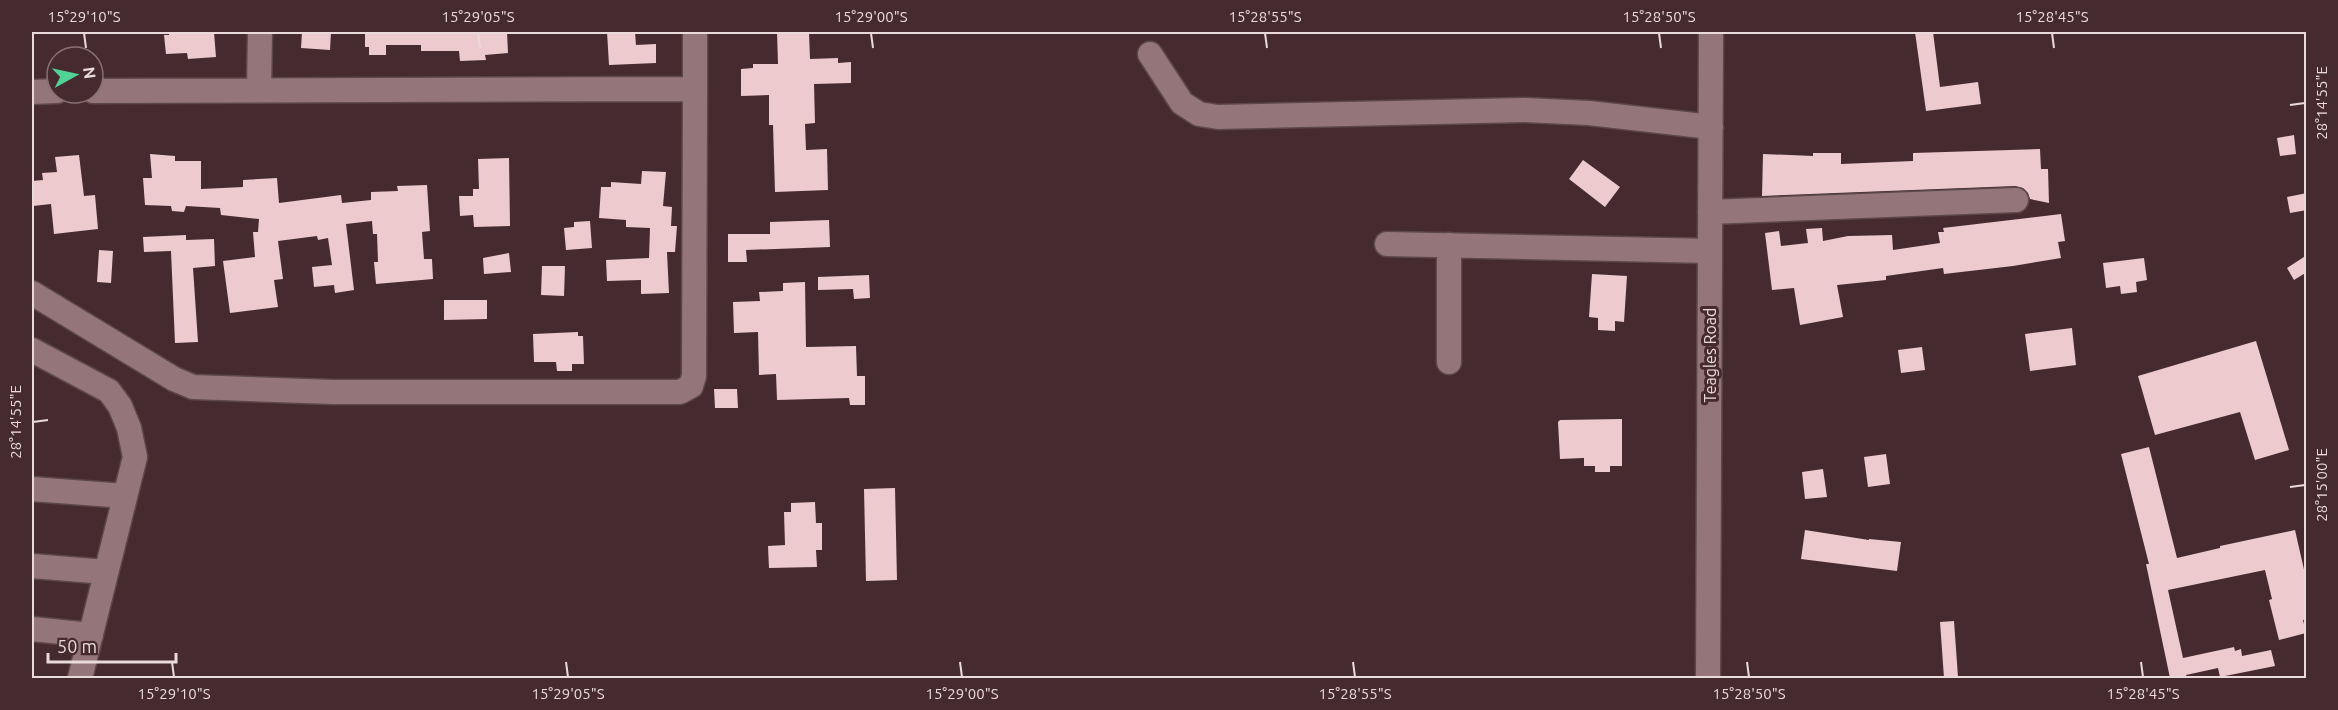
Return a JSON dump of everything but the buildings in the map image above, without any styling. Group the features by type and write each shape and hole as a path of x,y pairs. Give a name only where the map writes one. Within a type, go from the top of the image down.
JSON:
{"street":[{"path":"259,90 260,32"},
{"path":"32,293 174,379 193,387 333,392 680,392 691,386 694,376 695,32"},
{"name":"Teagles Road","path":"1708,678 1711,32"},
{"path":"1150,54 1182,103 1199,114 1218,117 1525,110 1589,113 1711,127"},
{"path":"105,91 695,89"},
{"path":"1710,212 2016,200"},
{"path":"1387,244 1710,251"},
{"path":"1449,245 1449,362"},
{"path":"32,350 109,391 120,406 129,428 135,457 80,678"},
{"path":"32,489 125,496"},
{"path":"32,566 106,573"},
{"path":"32,629 91,635"}]}
